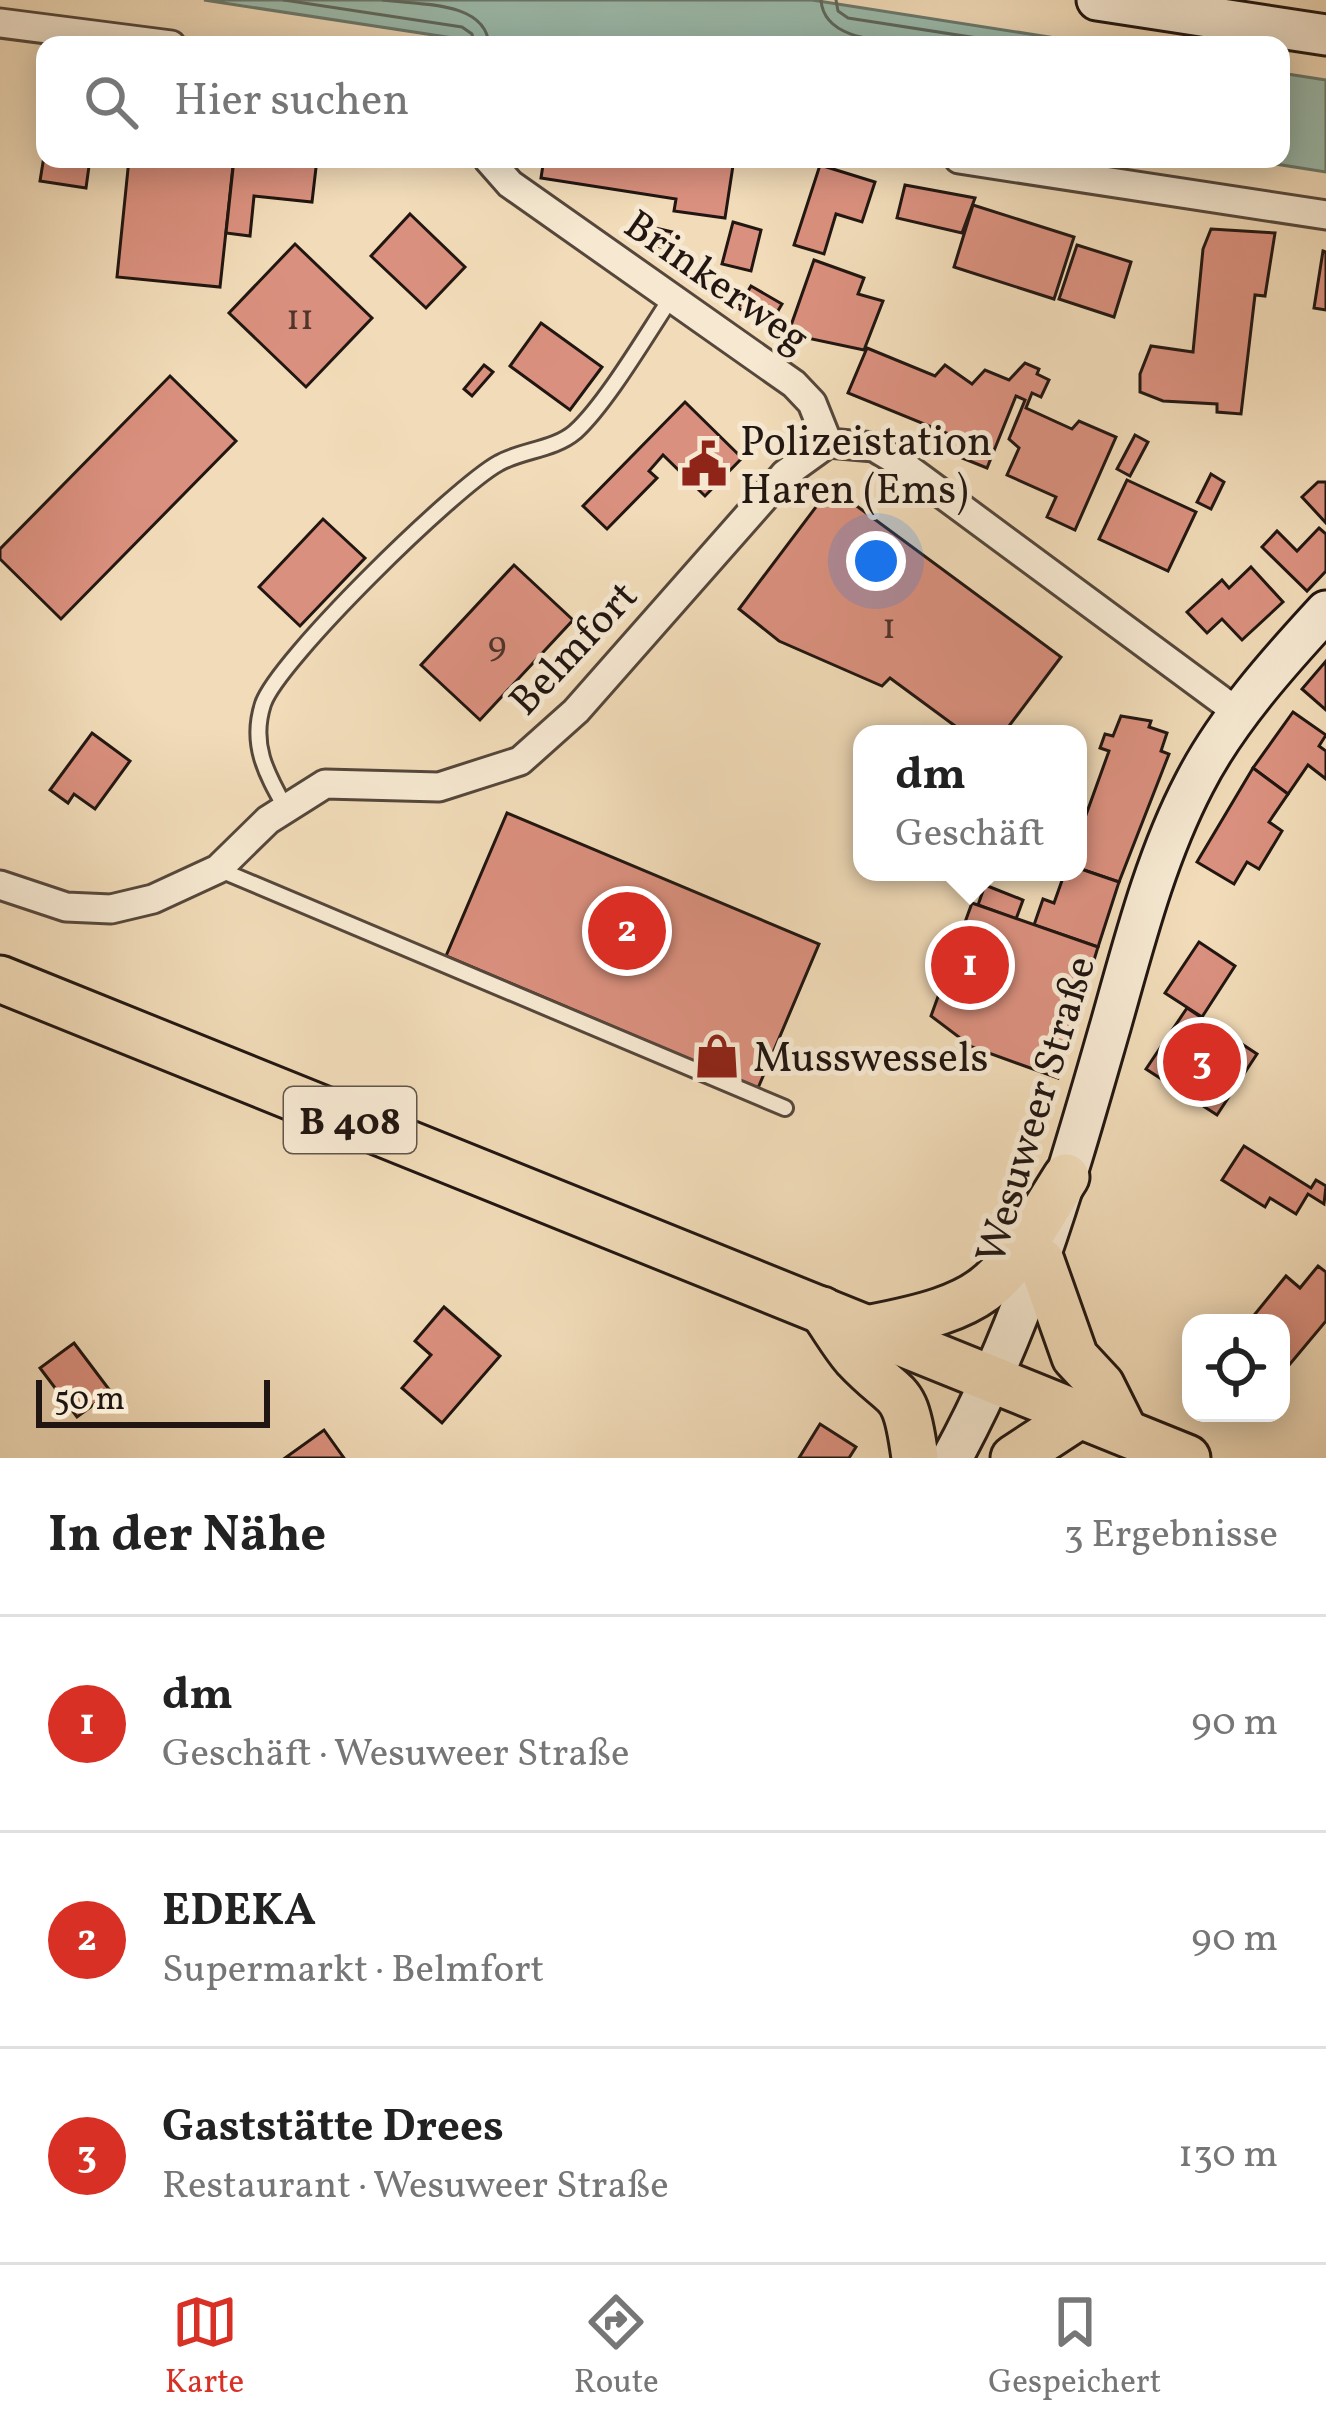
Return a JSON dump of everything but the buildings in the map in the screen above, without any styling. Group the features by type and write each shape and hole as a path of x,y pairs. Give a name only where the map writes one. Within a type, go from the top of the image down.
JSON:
{"main road":[{"path":"1097,0 1326,35"},
{"name":"Wesuweer Straße","path":"952,1458 996,1378 1041,1261 1168,842 1195,781 1240,714 1326,610"},
{"name":"B 408","path":"0,979 1187,1458"},
{"path":"871,1328 942,1314 999,1284 1066,1177"},
{"path":"1014,1458 1103,1422 1101,1385 1075,1357 1041,1261"},
{"path":"823,1310 856,1358 895,1388 905,1404 915,1458"}],"street":[{"path":"0,22 104,36"},
{"name":"Brinkerweg","path":"496,168 510,184 794,383 812,403 828,443"},
{"path":"1018,168 1326,215"},
{"path":"828,443 874,447 899,462 1240,714"},
{"name":"Belmfort","path":"0,885 66,907 111,908 183,888 218,869 285,807 325,784 439,787 520,761 576,711 785,474 828,443"}],"lane":[{"path":"285,807 261,765 257,742 264,700 308,641 446,507 499,463 574,433 671,298"},
{"path":"218,869 784,1108"}],"water":[{"path":"204,0 812,0 1042,36 440,36"},
{"path":"1290,74 1326,80 1326,172 1290,166"}],"place":[{"name":"Polizeistation Haren (Ems)","path":"704,464"},
{"name":"EDEKA","path":"627,931"},
{"name":"dm","path":"970,965"},
{"name":"Musswessels","path":"717,1056"},
{"name":"Gaststätte Drees","path":"1202,1062"}]}
